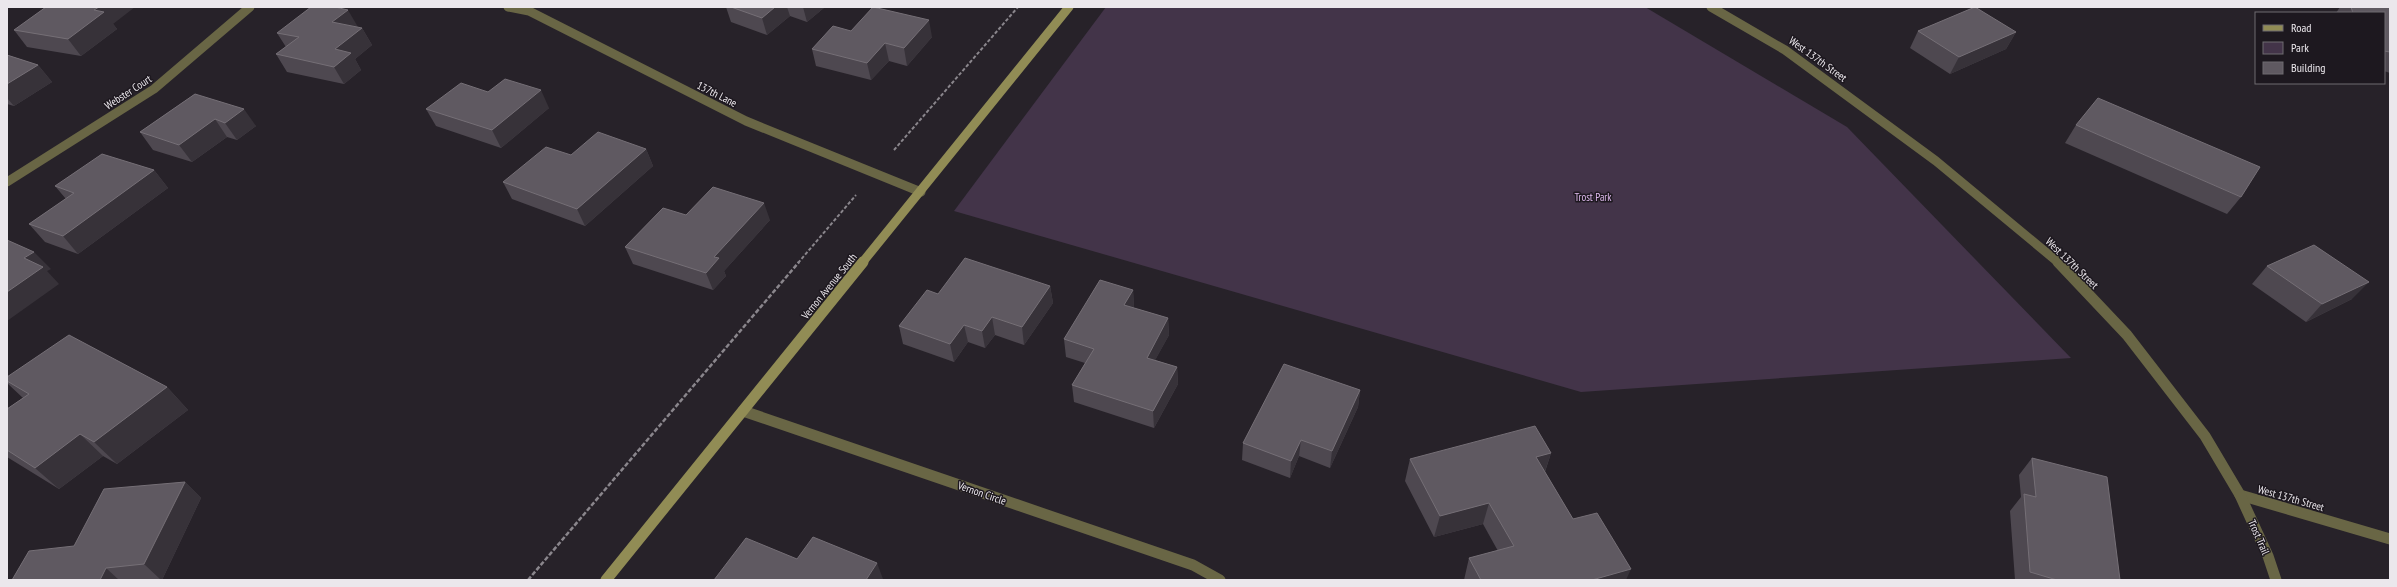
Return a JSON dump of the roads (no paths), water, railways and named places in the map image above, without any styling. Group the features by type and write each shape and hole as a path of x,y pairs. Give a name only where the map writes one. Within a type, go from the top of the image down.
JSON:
{"street":[{"name":"Webster Court","path":"7,182 154,89 250,7"},
{"name":"137th Lane","path":"508,7 529,11 746,121 921,192"},
{"name":"Vernon Avenue South","path":"606,580 1069,7"},
{"name":"West 137th Street","path":"1711,7 1786,50 1936,161 2055,259 2127,335 2205,436 2240,495 2390,539"},
{"name":"Vernon Circle","path":"743,411 1193,566 1220,580"},
{"name":"Trost Trail","path":"2240,495 2268,556 2276,580"}],"park label":[{"name":"Trost Park","path":"1593,197"}]}
